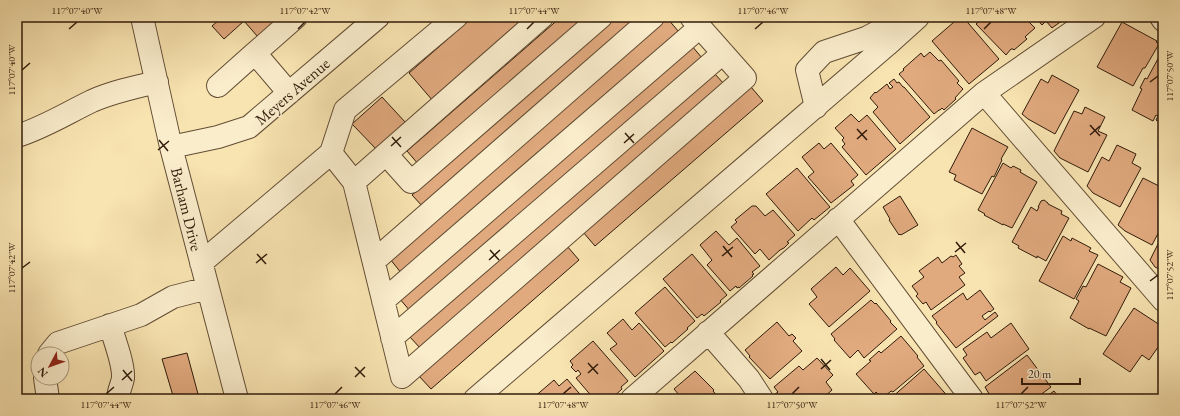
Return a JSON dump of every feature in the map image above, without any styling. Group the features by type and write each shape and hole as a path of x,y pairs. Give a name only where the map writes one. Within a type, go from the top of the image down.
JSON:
{"street":[{"name":"Barham Drive","path":"142,17 172,147 237,399"},
{"path":"218,86 296,17"},
{"name":"Meyers Avenue","path":"172,147 218,138 249,128 378,17"},
{"path":"201,263 331,153 345,110 456,17"},
{"path":"354,182 542,17"},
{"path":"386,154 411,182 601,17"},
{"path":"374,261 653,17"},
{"path":"816,107 807,70 824,52 866,38 896,22 910,17"},
{"path":"475,399 816,107 918,17"},
{"path":"632,399 984,93 1094,17"},
{"path":"1160,17 1163,20"},
{"path":"331,153 354,182 374,261 383,301 402,377 745,78 696,22 383,301"},
{"path":"843,46 859,69"},
{"path":"255,53 289,93"},
{"path":"392,338 723,53"},
{"path":"17,136 32,131 93,100 128,88 157,82"},
{"path":"984,93 1163,300"},
{"path":"838,219 972,399"},
{"path":"55,346 58,342 141,314 173,297 208,288"},
{"path":"110,325 122,367 123,378 118,393 118,399"},
{"path":"708,332 749,379 762,399"},
{"path":"46,386 48,399"}],"building":[{"path":"217,17 282,17 258,37 244,21 224,39 212,26 219,20"},
{"path":"473,17 529,17 433,101 409,73"},
{"path":"561,17 590,17 419,165 407,151"},
{"path":"615,17 643,17 424,208 412,195"},
{"path":"950,17 963,17 999,59 969,84 932,41 954,22"},
{"path":"981,17 1024,17 1035,28 1025,37 1027,39 1014,50 1011,49 1006,55 976,24 983,18"},
{"path":"1035,17 1066,17 1052,28 1046,21 1042,25"},
{"path":"667,18 679,32 402,274 390,259"},
{"path":"1122,22 1157,41 1156,42 1159,44 1133,86 1097,67"},
{"path":"691,45 703,59 411,312 399,298"},
{"path":"930,52 939,61 941,60 959,81 957,83 963,89 955,98 956,99 944,110 942,108 934,114 899,74 921,53 924,57"},
{"path":"1160,55 1163,57 1162,124 1156,120 1158,116 1156,115 1153,121 1132,110 1142,89 1140,88 1145,78 1147,79"},
{"path":"713,72 726,86 422,350 409,336"},
{"path":"1052,75 1079,90 1055,134 1022,114 1041,79 1048,83"},
{"path":"894,79 897,83 899,82 904,87 930,117 900,144 873,112 878,107 870,98 875,92 876,93 887,84 890,89 893,87 889,83"},
{"path":"751,87 763,101 595,246 583,232"},
{"path":"382,97 406,123 377,150 352,124"},
{"path":"1085,107 1105,117 1098,131 1107,135 1088,172 1060,158 1054,151 1074,111 1082,114"},
{"path":"851,114 859,122 867,115 896,149 866,175 842,147 845,144 842,140 844,138 835,128"},
{"path":"972,128 1008,147 1001,159 1002,160 994,177 992,176 982,194 954,180 956,175 949,172"},
{"path":"819,143 824,149 831,143 858,175 851,181 854,185 831,203 808,177 814,172 802,157"},
{"path":"1117,145 1136,154 1132,163 1141,168 1120,207 1093,193 1087,186 1102,157 1109,161"},
{"path":"1003,163 1011,168 1013,166 1021,170 1020,172 1037,182 1012,228 984,215 985,214 978,210"},
{"path":"797,168 830,207 814,220 812,218 798,231 766,194"},
{"path":"1143,178 1163,188 1163,224 1152,245 1125,231 1118,225"},
{"path":"900,196 918,225 899,235 889,220 890,219 883,207"},
{"path":"1044,200 1048,204 1062,211 1061,214 1069,218 1046,261 1018,248 1019,246 1012,242 1031,207 1037,211 1041,201"},
{"path":"752,206 756,206 765,216 773,210 795,235 787,242 789,243 784,248 769,260 760,249 755,254 731,227 737,222 735,220"},
{"path":"716,231 729,245 737,238 760,266 752,272 754,274 752,275 753,276 739,288 736,286 730,291 707,265 712,260 700,245"},
{"path":"1163,234 1163,271 1155,267 1150,260"},
{"path":"1063,236 1071,241 1072,238 1091,248 1089,251 1098,255 1074,299 1039,281"},
{"path":"567,246 579,260 431,389 418,375"},
{"path":"692,254 727,295 704,316 702,314 697,318 663,279"},
{"path":"956,255 962,264 959,266 965,273 959,277 965,285 931,310 926,302 923,304 916,296 918,294 912,286 924,277 919,271 938,257 942,263 951,256 953,257"},
{"path":"1098,264 1123,277 1120,282 1131,288 1106,336 1089,329 1070,318 1079,301 1076,299 1083,286 1086,287"},
{"path":"836,267 843,275 850,268 870,291 829,327 809,304 817,297 811,289"},
{"path":"665,287 695,321 672,343 671,342 665,347 635,313"},
{"path":"980,290 994,309 982,316 985,320 995,312 998,316 956,348 932,316 963,293 967,300"},
{"path":"871,300 875,304 876,303 897,329 864,358 858,350 850,358 834,340 835,339 831,334"},
{"path":"1134,308 1163,327 1163,340 1149,360 1142,355 1130,372 1103,354"},
{"path":"623,319 632,330 639,323 664,351 635,377 610,349 617,344 607,333"},
{"path":"777,322 789,336 792,334 796,338 793,341 802,351 770,379 749,357 750,356 745,350"},
{"path":"1011,323 1029,349 986,381 980,372 975,375 963,358 967,355 963,349 987,332 991,338"},
{"path":"901,336 918,356 917,357 924,366 893,392 891,391 882,399 876,392 874,394 856,374 871,361 869,360 879,351 881,353"},
{"path":"593,341 628,381 611,399 603,399 601,397 599,399 594,399 576,378 581,374 578,370 576,372 571,367 573,365 570,361"},
{"path":"187,353 198,394 180,399 174,399 162,359"},
{"path":"1027,355 1051,387 1035,399 992,399 985,387"},
{"path":"817,358 833,375 826,382 832,390 822,399 780,399 775,394 778,392 774,387 799,366 803,370"},
{"path":"924,369 950,399 890,399"},
{"path":"695,371 714,390 713,391 718,397 716,399 676,399 680,396 674,389"},
{"path":"567,379 584,399 533,398 554,380 559,386"},
{"path":"1054,391 1060,399 1043,399"},
{"path":"206,394 208,399 185,399"}]}
